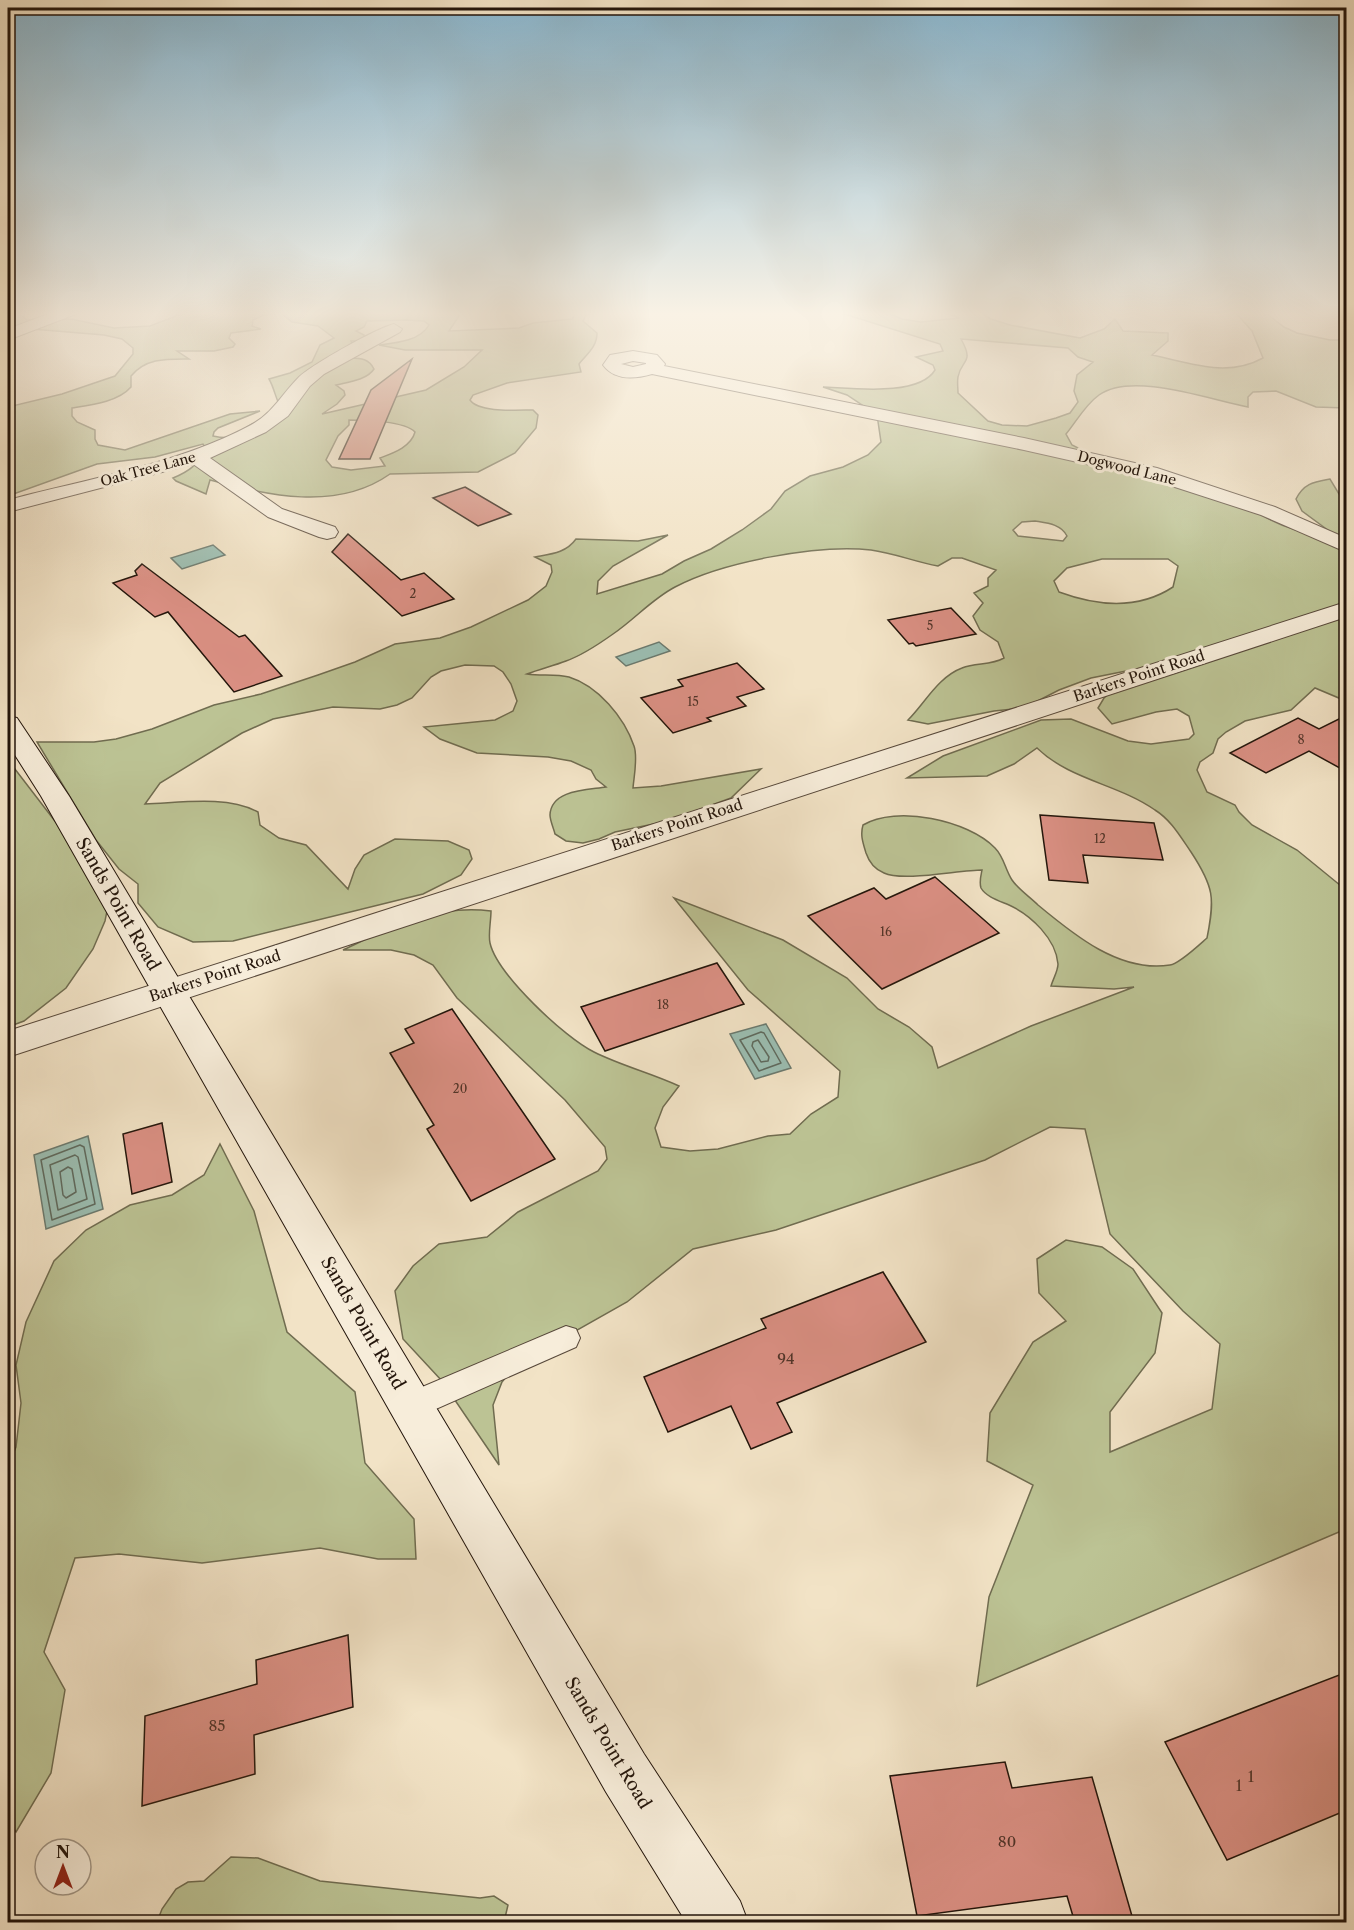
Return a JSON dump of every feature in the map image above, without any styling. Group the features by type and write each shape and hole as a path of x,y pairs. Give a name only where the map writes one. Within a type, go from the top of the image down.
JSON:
{"street":[{"name":"Oak Tree Lane","path":"8,506 196,457 265,424 281,412 289,401"},
{"name":"Dogwood Lane","path":"811,401 1150,472 1268,511 1347,546"},
{"path":"196,457 274,513 327,532"},
{"name":"Barkers Point Road","path":"8,1044 1347,609"},
{"name":"Sands Point Road","path":"8,724 55,796 625,1773 719,1923"}],"lane":[{"path":"411,1406 566,1338"}],"green space":[{"path":"33,401 106,401 72,408 72,416 77,422 95,430 98,445 125,450 230,414 260,411 218,428 213,436 231,437 256,422 285,413 278,401 340,401 322,414 378,401 471,401 490,409 533,410 538,415 536,428 515,453 478,472 390,474 369,486 325,497 278,495 210,480 206,494 176,481 173,478 189,470 199,459 206,449 203,444 155,457 97,464 8,496 8,407","holes":["349,420 403,425 415,432 406,446 380,458 385,466 351,470 332,467 326,460 338,436 349,425"]},
{"path":"856,401 967,401 988,421 1002,425 1027,426 1070,413 1078,401 1092,401 1066,434 1072,445 1098,458 1259,513 1278,524 1340,539 1302,511 1296,499 1306,486 1330,479 1339,494 1346,500 1346,603 1327,615 1346,613 1346,701 1315,688 1291,710 1245,721 1226,732 1218,739 1213,753 1200,762 1197,770 1207,792 1235,805 1252,825 1297,850 1346,890 1344,1104 1346,1110 1346,1529 977,1686 989,1597 1033,1485 987,1461 990,1413 1033,1342 1066,1321 1039,1293 1037,1259 1066,1240 1102,1247 1133,1269 1162,1313 1155,1353 1110,1412 1110,1452 1212,1409 1220,1344 1183,1311 1110,1234 1085,1129 1050,1127 985,1160 776,1230 693,1249 627,1302 517,1364 502,1382 493,1405 499,1465 442,1381 403,1339 395,1291 413,1266 439,1244 487,1237 518,1212 598,1171 607,1159 605,1147 565,1100 457,998 433,965 414,955 391,950 343,950 379,933 432,914 451,911 491,911 489,939 495,956 518,987 550,1020 581,1045 594,1052 679,1086 663,1107 655,1128 661,1147 690,1151 718,1149 768,1136 790,1134 811,1114 838,1097 840,1071 748,990 674,898 783,940 847,978 878,1009 909,1027 932,1047 938,1068 1031,1026 1134,987 1114,989 1051,986 1058,964 1053,946 1034,921 983,891 980,883 982,870 917,876 884,873 870,862 867,856 862,839 863,825 877,819 912,816 931,818 968,830 995,848 1012,880 1021,890 1082,939 1116,957 1133,963 1151,966 1174,964 1207,938 1212,902 1208,884 1191,852 1171,823 1161,814 1141,801 1064,768 1037,748 1014,764 987,776 907,778 943,756 1041,720 1071,719 1128,741 1151,744 1189,739 1194,734 1189,716 1177,709 1112,724 1098,708 1104,698 1136,669 1091,678 1059,690 1024,708 994,711 928,724 908,720 939,684 953,672 967,666 1004,658 998,642 980,630 973,616 983,603 974,593 988,586 988,578 996,570 962,558 952,558 938,566 880,551 849,549 798,552 744,563 695,578 675,587 591,649 572,659 527,674 569,677 580,681 609,704 624,724 634,746 636,761 633,788 661,786 761,769 731,798 668,821 615,832 599,839 583,843 566,841 555,834 550,817 552,806 557,800 572,792 606,787 596,779 591,770 571,761 548,757 477,753 440,739 424,727 495,720 513,711 517,701 511,684 503,672 494,666 465,665 441,671 431,677 412,698 397,705 380,709 333,707 273,719 242,733 160,783 145,804 232,803 258,812 260,825 279,838 306,845 348,889 355,869 364,855 395,839 448,841 469,850 472,859 461,875 423,894 233,941 193,942 158,927 138,903 138,884 119,869 96,840 37,742 94,742 116,739 152,729 214,705 261,694 318,675 395,644 440,638 471,627 528,600 546,586 552,572 551,565 535,557 563,550 576,539 638,541 668,535 613,566 598,581 597,594 662,574 742,530 771,509 785,491 810,476 843,467 868,455 881,442 877,415","holes":["1035,521 1053,525 1067,536 1063,541 1018,536 1013,530 1022,522","1102,559 1168,559 1178,566 1173,587 1146,599 1103,603 1059,592 1054,581 1067,568"]},
{"path":"1223,401 1248,401 1248,407"},
{"path":"1301,401 1346,401 1346,408 1316,407"},
{"path":"8,760 61,829 108,906 105,921 93,949 66,988 24,1021 8,1027"},
{"path":"220,1144 254,1211 287,1332 355,1392 365,1463 414,1519 416,1559 378,1559 320,1548 202,1563 119,1554 75,1558 44,1652 65,1690 51,1773 16,1832 8,1823 8,1466 16,1447 21,1403 16,1365 26,1322 54,1261 86,1230 130,1205 172,1195 204,1175"},
{"path":"231,1857 258,1858 320,1881 480,1898 494,1896 508,1905 504,1922 157,1922 162,1909 176,1889 188,1882 204,1881"}],"water":[{"path":"213,545 225,555 182,569 171,558"},
{"path":"659,642 670,651 626,666 616,657"},
{"path":"766,1024 791,1068 755,1079 730,1034"},
{"path":"88,1136 103,1209 46,1229 34,1155"}],"building":[{"path":"366,401 394,401 370,459 339,459"},
{"path":"465,487 511,514 478,526 433,498"},
{"path":"348,534 401,580 424,573 454,599 402,616 332,552"},
{"path":"142,564 239,637 245,635 282,676 234,692 168,612 155,617 113,583 137,575 135,571"},
{"path":"951,608 976,634 916,646 913,643 909,644 888,620"},
{"path":"737,663 764,689 737,697 746,706 707,718 711,721 673,733 641,698 683,686 678,680"},
{"path":"1347,715 1347,772 1309,751 1266,773 1230,753 1298,718 1319,729"},
{"path":"1040,815 1154,823 1163,860 1083,855 1088,883 1049,880"},
{"path":"935,877 999,933 882,989 808,916 874,888 886,899"},
{"path":"717,963 744,1004 605,1051 581,1007"},
{"path":"452,1009 555,1159 471,1201 427,1129 434,1125 390,1053 414,1043 405,1029"},
{"path":"162,1123 172,1182 132,1194 123,1134"},
{"path":"883,1272 926,1342 777,1403 792,1432 751,1449 731,1406 668,1432 644,1377 766,1328 761,1319"},
{"path":"348,1635 353,1707 254,1735 255,1774 142,1806 145,1716 257,1684 256,1660"},
{"path":"1347,1672 1347,1810 1227,1860 1165,1742"},
{"path":"1005,1762 1012,1788 1092,1777 1134,1923 1075,1923 1067,1896 917,1916 890,1776"}]}
